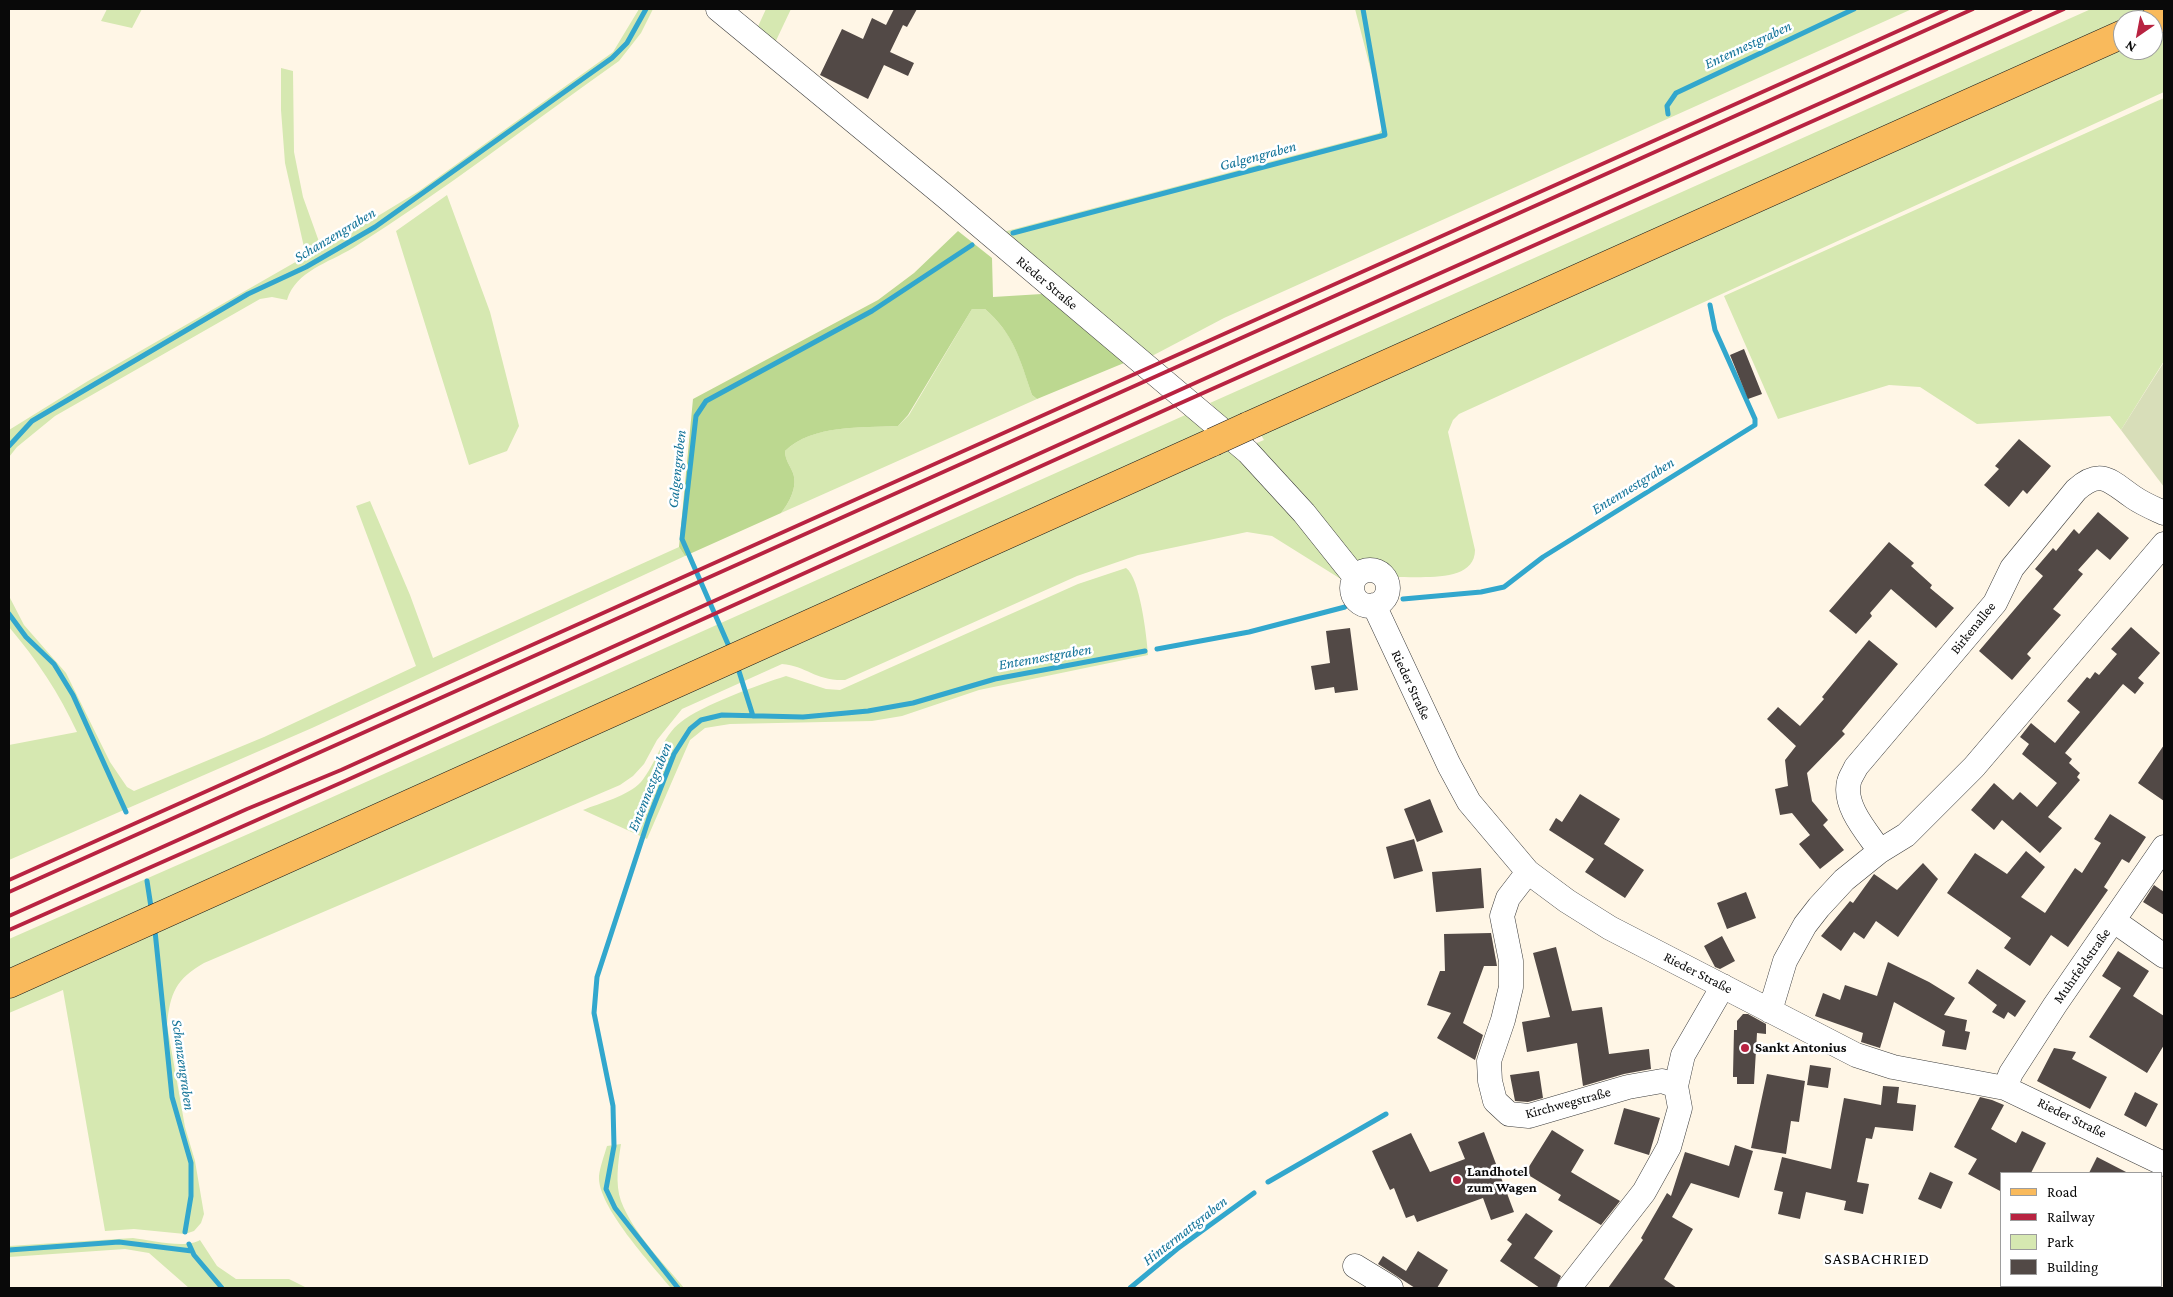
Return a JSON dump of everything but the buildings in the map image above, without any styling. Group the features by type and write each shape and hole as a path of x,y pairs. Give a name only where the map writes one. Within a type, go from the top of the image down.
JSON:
{"main road":[{"path":"9,984 2113,38"}],"street":[{"name":"Rieder Straße","path":"718,9 946,196 1248,452 1304,512 1355,577 1352,586 1355,597 1363,604 1374,605 1448,765 1469,802 1528,872 1567,901 1610,928 1856,1055 1893,1067 2006,1088 2164,1164"},
{"name":"Birkenallee","path":"1880,850 1858,820 1849,797 1849,782 1856,767 1995,603 2012,568 2076,490 2086,481 2102,478 2112,481 2146,505 2164,513"},
{"path":"1770,1011 1785,961 1805,926 1844,880 1880,850 1906,835 1974,767 2164,544"},
{"name":"Muhrfeldstraße","path":"2006,1088 2011,1073 2054,1005 2164,847"},
{"name":"Kirchwegstraße","path":"1528,872 1508,898 1502,916 1511,961 1511,988 1503,1020 1489,1061 1490,1081 1495,1101 1509,1114 1530,1116 1628,1087 1662,1081 1676,1086"},
{"path":"2114,921 2164,956"},
{"path":"1569,1288 1644,1192 1669,1147 1680,1108 1676,1086 1683,1055 1723,986"},
{"path":"1355,1266 1391,1288"}],"green space":[{"path":"107,9 142,9 132,28 101,21"},
{"path":"639,9 653,9 641,33 619,61 421,203 353,248 305,275 291,290 287,300 272,297 260,299 55,416 17,447 9,457 9,430 88,381 306,256 285,163 281,110 281,68 293,71 294,152 303,197 322,250 419,191 613,52"},
{"path":"766,9 791,9 773,47 755,33"},
{"path":"1355,9 1912,9 1224,318 1152,356 999,233 1379,133 1385,125"},
{"path":"2091,9 2155,9 2113,10 2113,27 1229,421 1210,403"},
{"path":"2163,29 2164,92 1459,414 1453,420 1448,432 1475,550 1473,561 1466,568 1456,573 1431,577 1394,577 1391,572 1379,564 1359,564 1252,445 1264,440 1261,435 2113,52 2113,60 2163,60"},
{"path":"2164,98 2164,361 2121,430 2110,416 1977,424 1920,387 1889,385 1778,419 1724,296"},
{"path":"447,195 490,312 519,426 507,451 469,465 396,231"},
{"path":"958,231 992,258 993,297 1042,294 1124,363 1037,399 1032,395 1015,348 1003,328 985,309 972,309 908,415 898,426 838,429 809,436 796,442 785,451 793,473 794,489 790,500 781,513 685,556 679,547 693,399 878,300 914,273"},
{"path":"972,309 985,309 1003,328 1015,348 1032,395 1037,399 781,513 790,500 794,489 793,473 785,451 796,442 823,432 838,429 898,426 909,415"},
{"path":"2164,362 2164,487 2121,430"},
{"path":"1192,412 1211,430 9,971 9,939 328,799"},
{"path":"1235,448 1280,495 1344,581 1272,536 1247,532 1138,555 1077,576 845,680 818,676 798,667 782,664 682,709 657,740 644,764 633,776 620,785 204,963 187,975 176,988 170,1004 167,1025 185,1127 195,1161 204,1214 201,1223 194,1231 185,1234 134,1229 105,1231 63,990 9,1013 9,995 1128,494"},
{"path":"370,501 410,595 433,658 679,547 685,556 312,728 9,860 9,745 77,732 47,677 9,627 9,596 24,625 66,673 110,762 127,787 134,791 264,737 416,666 356,506"},
{"path":"1126,568 1131,574 1139,595 1148,655 979,690 902,716 872,721 730,724 705,728 690,740 647,839 583,810 621,795 641,782 674,728 702,709 786,676 826,689 840,690 1078,584"},
{"path":"621,1144 618,1165 619,1194 626,1213 641,1236 684,1288 671,1288 627,1235 607,1203 601,1188 600,1169 607,1146"},
{"path":"133,1238 177,1244 194,1243 200,1240 217,1266 236,1279 289,1279 307,1288 189,1288 149,1253 125,1249 9,1257 9,1246"}],"waterway":[{"name":"Schanzengraben","path":"9,446 32,421 248,294 306,267 375,227 612,58 627,43 646,9"},
{"name":"Galgengraben","path":"1013,233 1385,135 1363,9"},
{"name":"Entennestgraben","path":"1668,114 1667,106 1676,93 1854,9"},
{"name":"Galgengraben","path":"731,651 682,539 696,416 706,401 872,311 972,245"},
{"name":"Entennestgraben","path":"1403,599 1481,592 1504,587 1543,557 1755,425 1755,419 1715,330 1710,305"},
{"name":"Entennestgraben","path":"1157,649 1249,632 1345,607"},
{"name":"Schanzengraben","path":"9,614 26,637 54,664 73,695 126,812"},
{"name":"Entennestgraben","path":"678,1288 615,1208 606,1189 614,1146 613,1106 594,1013 597,977 649,818 674,754 690,729 701,720 722,715 803,717 868,711 913,703 995,679 1145,651"},
{"name":"Galgengraben","path":"737,665 753,716"},
{"name":"Schanzengraben","path":"147,881 151,907"},
{"name":"Schanzengraben","path":"155,931 172,1097 191,1163 191,1196 185,1232"},
{"name":"Hintermattgraben","path":"1268,1182 1386,1114"},
{"name":"Hintermattgraben","path":"1130,1288 1177,1249 1254,1193"},
{"path":"9,1250 119,1242 192,1251"},
{"name":"Schanzengraben","path":"189,1244 194,1255 222,1288"}],"railway":[{"path":"9,880 1947,9"},
{"path":"9,892 1973,9"},
{"path":"9,916 247,809 341,770 1237,364 2031,9"},
{"path":"9,930 345,781 1174,406 2064,9"}],"place":[{"name":"Sankt Antonius","path":"1745,1048"},
{"name":"Landhotel zum Wagen","path":"1457,1180"}],"district":[{"name":"SASBACHRIED","path":"1877,1259"}]}
